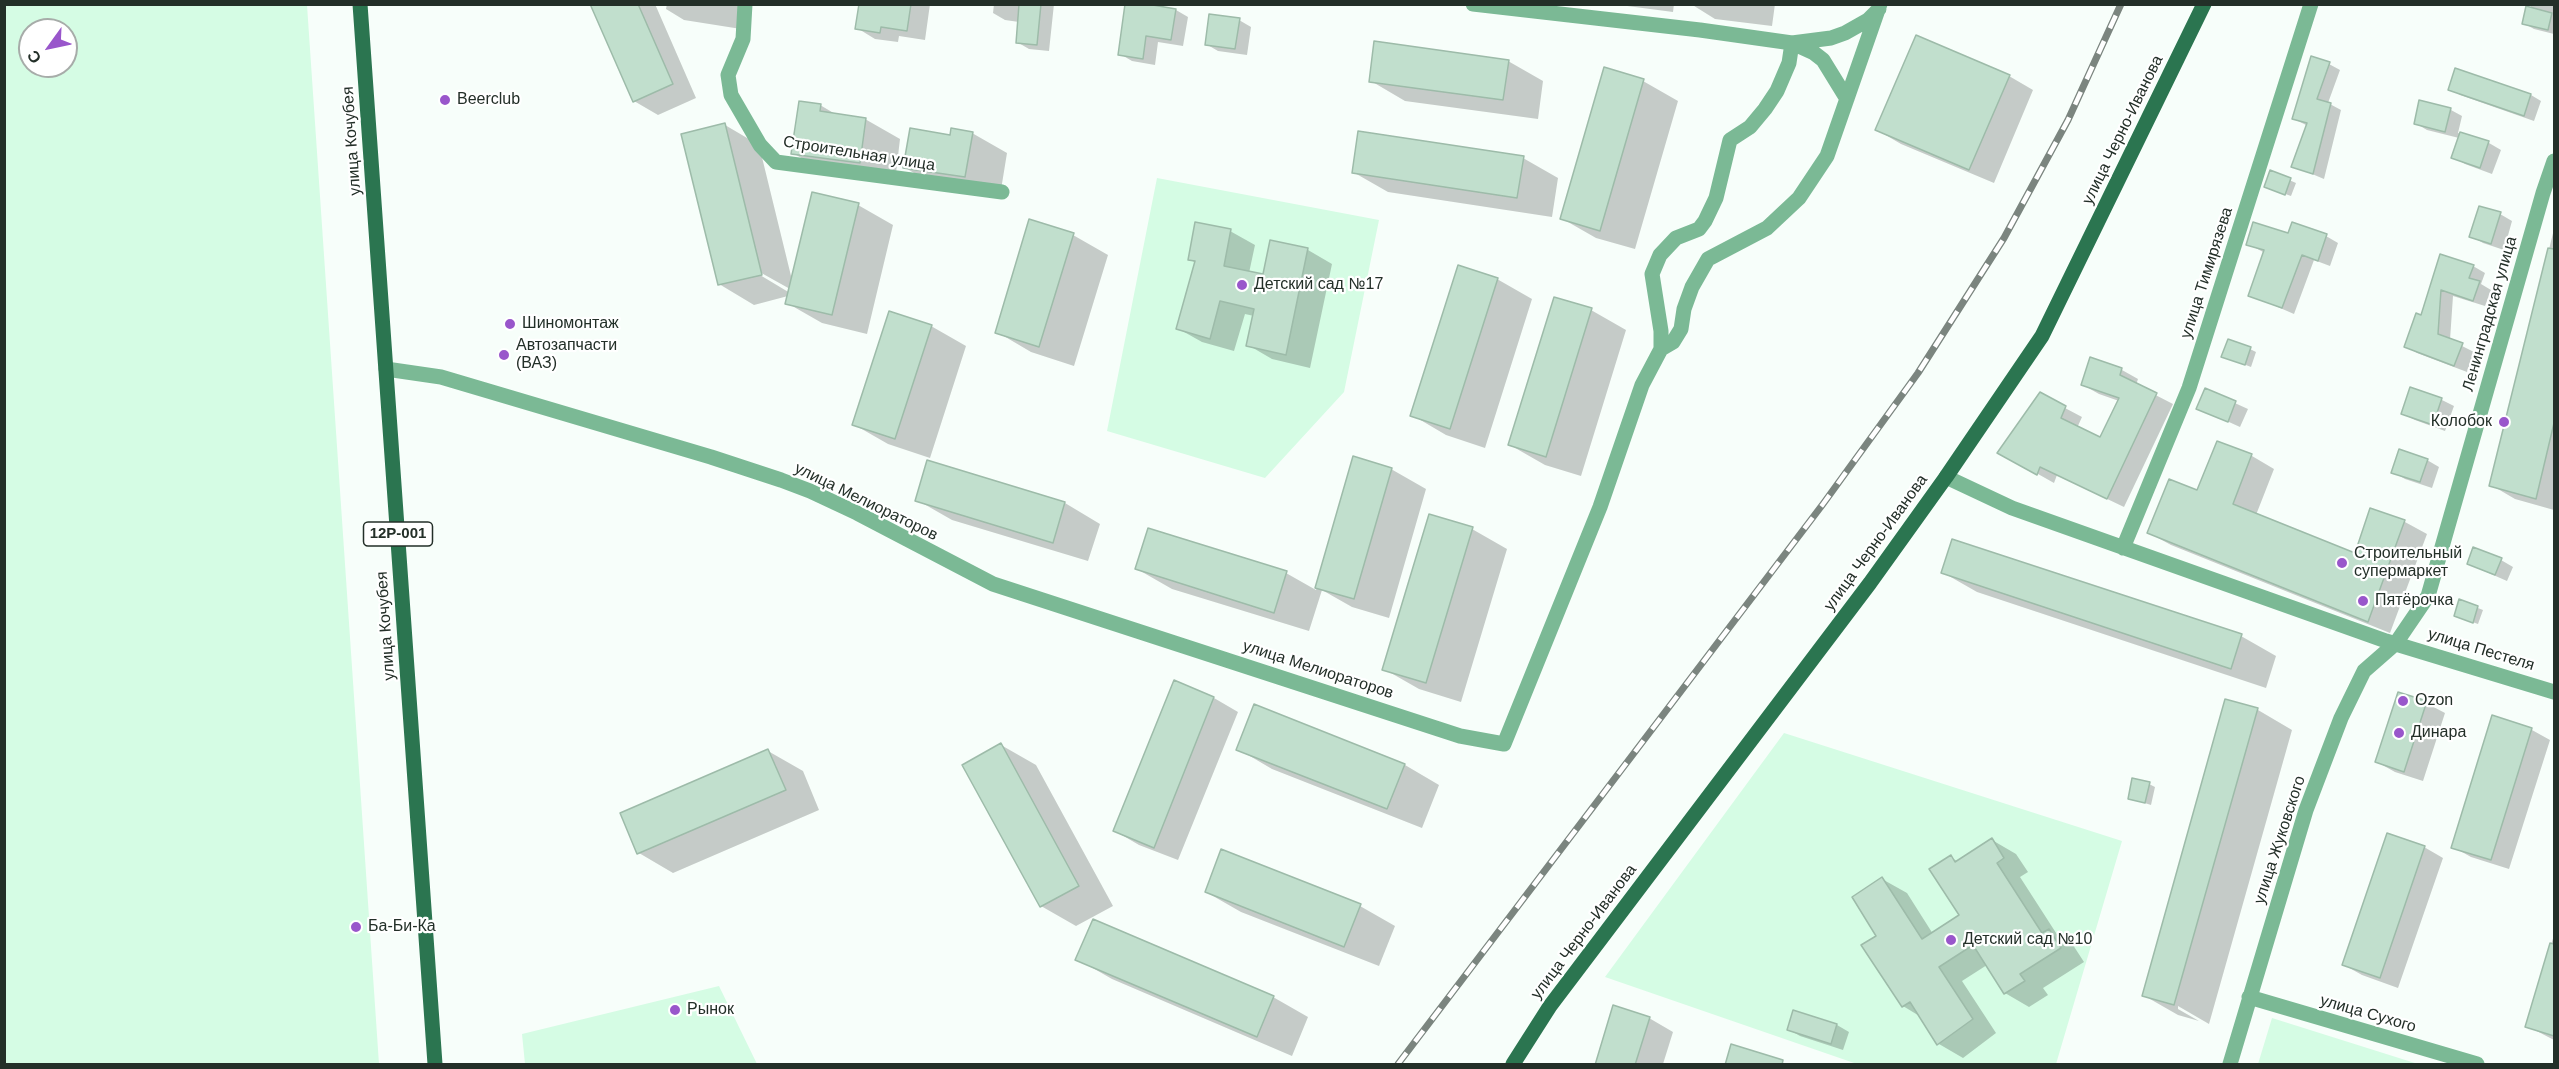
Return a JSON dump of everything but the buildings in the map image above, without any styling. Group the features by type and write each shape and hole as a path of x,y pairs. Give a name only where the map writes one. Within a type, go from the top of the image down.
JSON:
{"main road":[{"name":"улица Кочубея","path":"360,4 435,1065"},
{"name":"улица Черно-Иванова","path":"1513,1065 1550,1006 1870,582 1946,477 2042,336 2205,4"}],"street":[{"name":"Строительная улица","path":"745,4 743,39 728,75 730,95 760,145 776,162 1002,192"},
{"path":"1473,4 1792,43 1831,38 1845,33 1868,20 1881,5"},
{"name":"улица Тимирязева","path":"2123,548 2189,388 2312,4"},
{"path":"1661,349 1673,342 1681,329 1684,309 1692,287 1708,259 1767,228 1799,198 1827,156 1881,5"},
{"path":"1792,43 1814,53 1823,60 1847,99"},
{"path":"1661,349 1661,331 1652,274 1660,255 1676,238 1699,229 1705,221 1716,198 1730,140 1750,127 1777,91 1789,63 1792,43"},
{"name":"Ленинградская улица","path":"2396,643 2428,596 2554,161"},
{"name":"улица Мелиораторов","path":"386,369 441,377 761,474 810,491 993,584 1460,736 1504,744 1600,507 1642,386 1661,349"},
{"name":"улица Пестеля","path":"1946,477 2012,508 2123,548 2396,643 2554,692"},
{"name":"улица Жуковского","path":"2230,1065 2306,810 2341,718 2364,671 2396,643"},
{"name":"улица Сухого","path":"2249,997 2477,1065"}],"shaded area":[{"path":"5,4 307,5 379,1064 5,1064"},
{"path":"1157,178 1379,220 1344,392 1265,478 1107,431"},
{"path":"1784,733 2122,841 2056,1064 1857,1064 1605,977"},
{"name":"Рынок","path":"719,986 757,1064 525,1064 522,1034"},
{"path":"2272,1018 2418,1064 2258,1064"}],"railway":[{"path":"1398,1064 1823,504 1918,373 2004,238 2068,120 2121,4"}],"place":[{"name":"Beerclub","path":"445,100"},
{"name":"Детский сад №17","path":"1242,285"},
{"name":"Шиномонтаж","path":"510,324"},
{"name":"Автозапчасти (ВАЗ)","path":"504,355"},
{"name":"Колобок","path":"2504,422"},
{"name":"Строительный супермаркет","path":"2342,563"},
{"name":"Пятёрочка","path":"2363,601"},
{"name":"Ozon","path":"2403,701"},
{"name":"Динара","path":"2399,733"},
{"name":"Ба-Би-Ка","path":"356,927"},
{"name":"Детский сад №10","path":"1951,940"},
{"name":"Рынок","path":"675,1010"}]}
